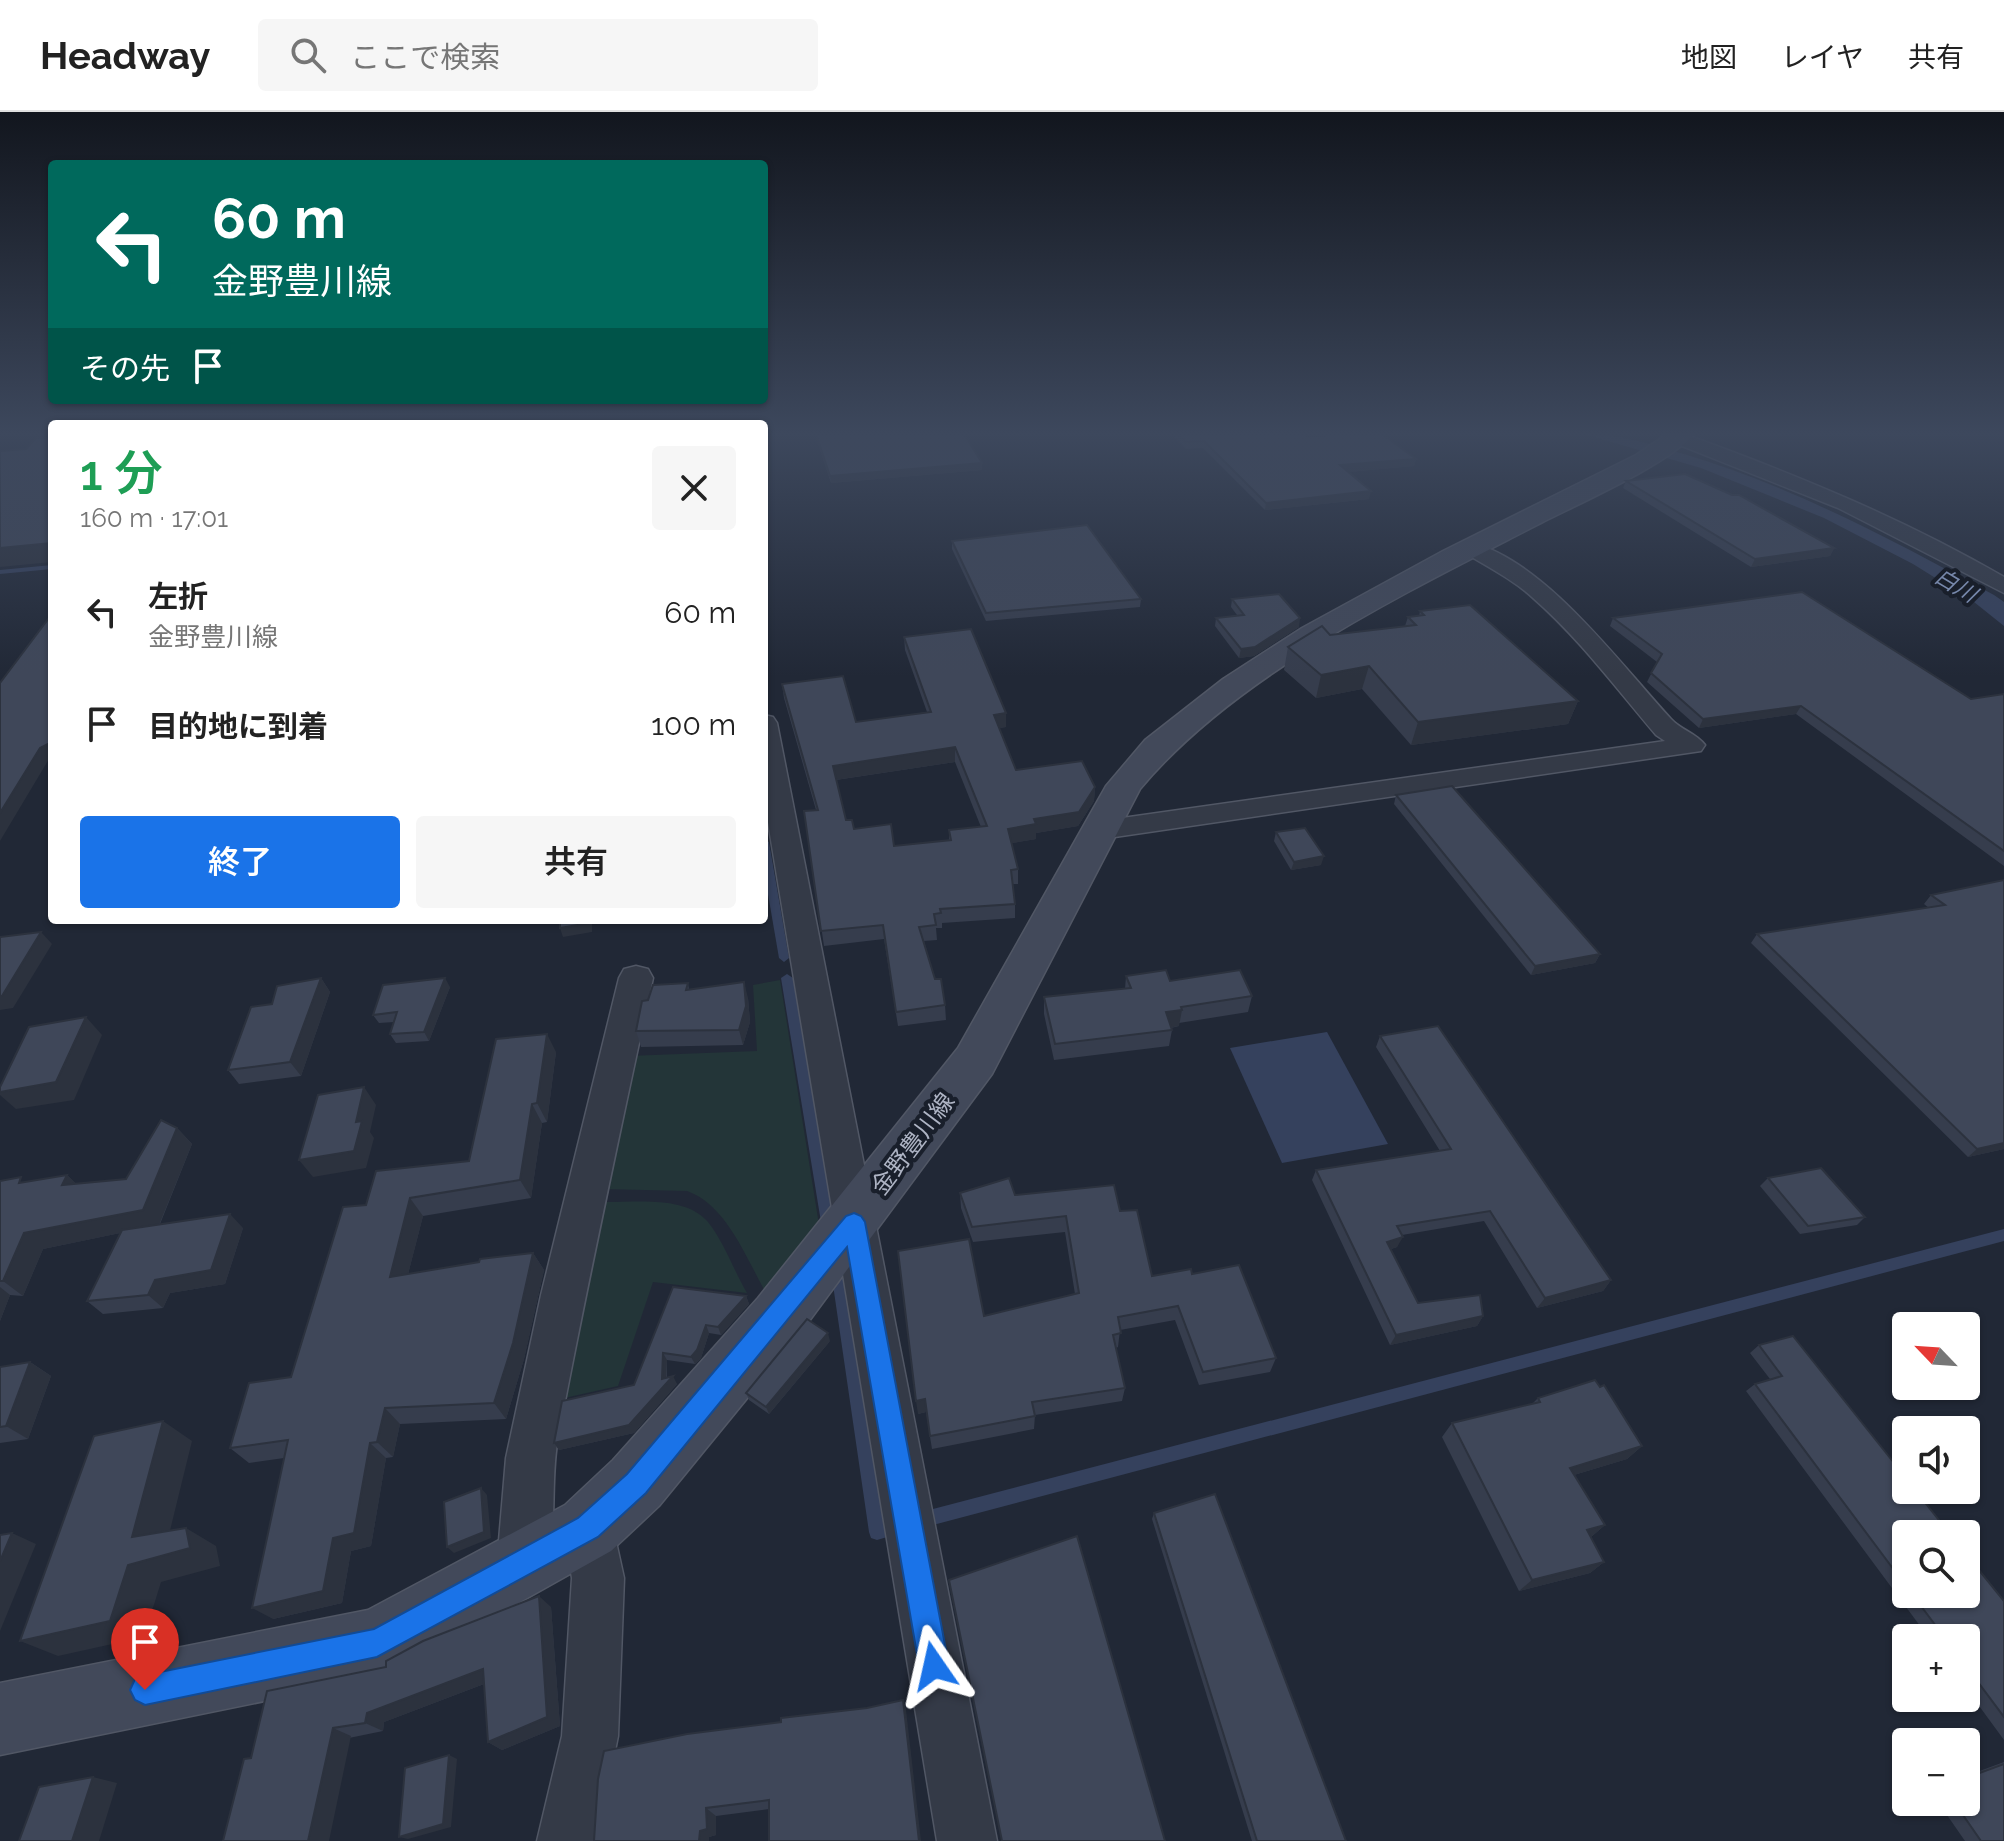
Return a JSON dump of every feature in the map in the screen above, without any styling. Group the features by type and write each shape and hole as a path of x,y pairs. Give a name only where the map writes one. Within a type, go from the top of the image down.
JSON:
{"main road":[{"name":"金野豊川線","path":"0,1719 377,1643 588,1528 636,1483 854,1222 975,1061 1124,786 1157,747 1235,686 1313,635 1536,515"}],"street":[{"path":"1872,515 1953,555 2004,586"},
{"path":"1101,830 1691,745 1665,729 1585,636 1540,592 1518,575 1472,549"},
{"path":"768,744 811,966 854,1222 967,1841"},
{"path":"523,1564 530,1458 563,1295 636,978"},
{"path":"567,1841 590,1736 598,1578 588,1528"}],"shaded area":[{"path":"780,980 820,1231 767,1295 725,1221 701,1198 687,1191 602,1189 628,1056 757,1051 753,985"},
{"path":"600,1202 657,1202 686,1207 698,1213 719,1238 747,1293 653,1282 618,1386 560,1399"}],"water":[{"name":"白川","path":"1816,515 1838,515 1994,595 2004,602 2004,626 1974,602 1913,564"},
{"path":"1327,1032 1388,1144 1282,1163 1230,1048"}],"building":[{"path":"0,515 48,515 48,543 0,548"},
{"path":"1682,515 1774,515 1834,548 1755,559"},
{"path":"1087,525 1141,599 986,613 952,541"},
{"path":"1802,592 1971,699 2004,694 2004,851 1801,706 1703,719 1651,673 1662,654 1613,618"},
{"path":"1279,594 1300,618 1255,647 1241,649 1216,618 1244,615 1232,599"},
{"path":"1470,605 1578,701 1418,722 1369,666 1321,675 1288,647 1322,626 1330,635 1416,625 1408,617 1424,615 1420,611"},
{"path":"48,619 48,744 40,748 0,813 0,683"},
{"path":"971,629 1006,713 994,715 1016,770 1082,761 1095,787 1079,812 1034,819 1036,824 1008,829 1018,869 1011,870 1015,904 940,909 941,913 934,914 936,925 919,927 935,979 941,979 945,1005 896,1012 883,925 821,931 804,811 818,810 782,684 843,676 856,722 931,712 904,637","holes":["955,747 987,826 949,830 951,840 894,846 891,824 854,829 852,820 846,820 833,766"]},
{"path":"1452,786 1600,954 1535,966 1396,795"},
{"path":"1305,828 1324,856 1294,862 1276,832"},
{"path":"2004,880 2004,1143 1977,1149 1757,934 1945,905 1931,895"},
{"path":"560,924 583,924 560,928"},
{"path":"41,932 2,996 0,996 0,937"},
{"path":"1166,970 1170,981 1240,970 1252,996 1166,1012 1172,1030 1055,1044 1044,997 1131,988 1126,976"},
{"path":"321,978 290,1062 228,1070 251,1007 272,1004 277,986"},
{"path":"445,978 424,1032 390,1034 397,1012 373,1015 383,985"},
{"path":"744,982 746,1006 739,1030 636,1031 642,1001 648,1000 653,985 688,983 686,990"},
{"path":"86,1017 56,1082 0,1092 29,1027"},
{"path":"1438,1026 1611,1280 1545,1298 1490,1211 1397,1226 1403,1237 1387,1242 1418,1303 1480,1295 1483,1316 1396,1335 1316,1170 1451,1149 1380,1036"},
{"path":"547,1034 537,1103 532,1104 520,1180 410,1198 390,1277 479,1262 480,1259 533,1253 513,1343 494,1403 385,1408 377,1442 370,1443 354,1533 333,1538 323,1591 252,1608 288,1440 230,1448 249,1383 291,1377 343,1207 366,1205 376,1171 469,1161 496,1039"},
{"path":"364,1087 356,1122 362,1121 354,1151 299,1160 318,1095"},
{"path":"161,1120 177,1128 143,1210 24,1233 3,1281 0,1281 0,1181 21,1177 19,1183 67,1175 62,1185 126,1179"},
{"path":"1821,1168 1865,1217 1808,1226 1768,1178"},
{"path":"1009,1178 1015,1195 1114,1185 1120,1211 1137,1210 1152,1276 1191,1269 1192,1274 1239,1265 1276,1358 1203,1372 1178,1306 1118,1317 1121,1333 1113,1335 1125,1388 1032,1402 1035,1416 930,1436 925,1399 916,1401 898,1251 969,1239 984,1316 1079,1293 1066,1216 972,1227 960,1193"},
{"path":"230,1214 211,1270 155,1280 148,1295 87,1301 122,1230"},
{"path":"673,1287 746,1296 718,1327 706,1325 697,1350 691,1357 663,1353 662,1379 673,1376 629,1425 554,1443 562,1401 634,1385"},
{"path":"807,1319 828,1333 766,1407 746,1393"},
{"path":"1793,1336 1892,1460 1892,1504 1926,1504 1939,1520 1892,1520 1892,1567 1755,1384 1782,1376 1759,1345"},
{"path":"30,1362 6,1426 0,1427 0,1367"},
{"path":"1595,1380 1600,1387 1604,1385 1642,1446 1570,1468 1605,1525 1587,1530 1604,1562 1532,1580 1452,1423 1540,1402 1538,1398"},
{"path":"163,1421 132,1537 186,1528 190,1548 128,1565 110,1621 20,1641 94,1436"},
{"path":"481,1488 484,1532 447,1547 444,1502"},
{"path":"1215,1494 1346,1841 1257,1841 1154,1513"},
{"path":"12,1533 0,1561 0,1535"},
{"path":"1077,1536 1165,1841 1002,1841 949,1580"},
{"path":"1980,1571 2004,1601 2004,1717 1980,1685 1980,1624 1934,1624 1922,1608 1980,1608"},
{"path":"539,1596 547,1717 488,1742 483,1669 367,1713 365,1723 333,1728 308,1841 223,1841 244,1759 251,1758 267,1691 386,1667 386,1661 423,1641"},
{"path":"903,1700 919,1841 769,1841 769,1800 706,1808 707,1829 700,1831 699,1841 594,1841 598,1779 604,1751 687,1734 781,1722 781,1718 867,1708"},
{"path":"449,1755 443,1824 399,1837 405,1768"},
{"path":"2004,1764 2004,1841 1981,1841 1964,1816 1980,1816 1980,1773"},
{"path":"93,1777 72,1841 19,1841 39,1787"}],"waterway":[{"path":"0,572 48,567"},
{"path":"768,865 784,958"},
{"path":"787,978 828,1222"},
{"path":"933,1517 2004,1235"},
{"path":"839,1278 877,1532 888,1529"}],"route":[{"path":"145,1690 377,1643 588,1528 636,1483 778,1317 854,1222 934,1666"}]}
